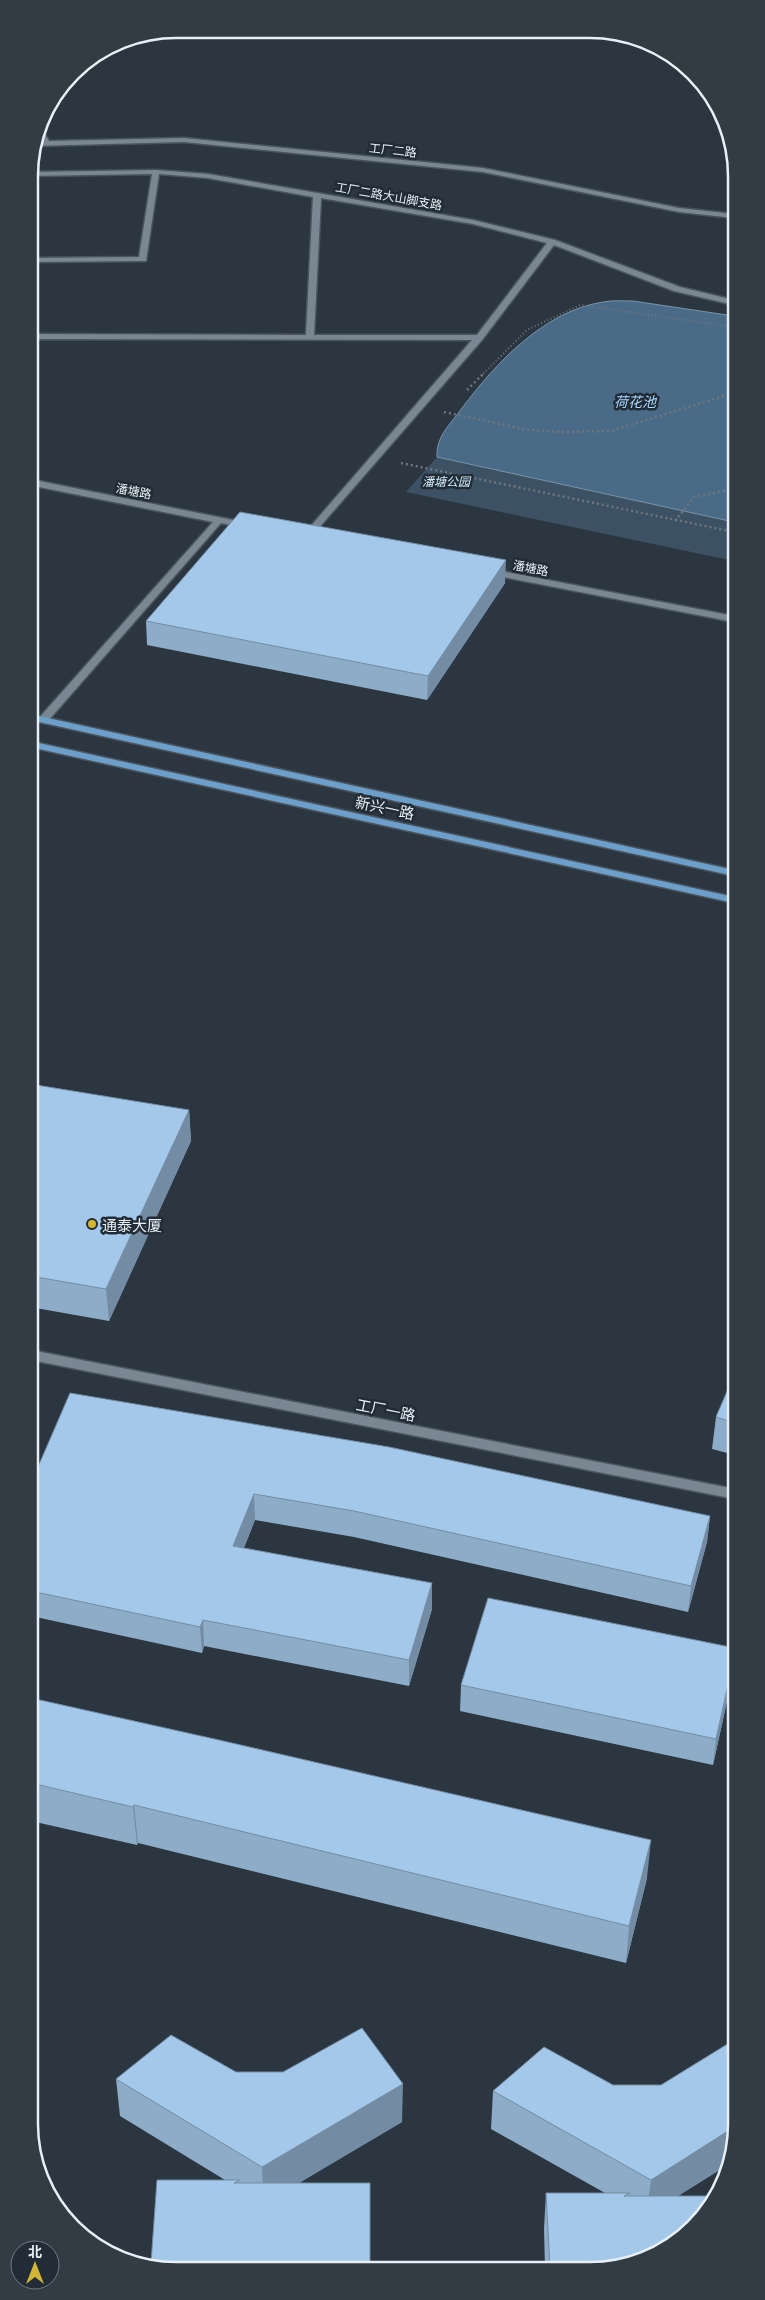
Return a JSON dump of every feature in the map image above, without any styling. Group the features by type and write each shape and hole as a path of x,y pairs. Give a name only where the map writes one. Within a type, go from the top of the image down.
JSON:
{"main road":[{"name":"新兴一路","path":"38,719 728,872"},
{"name":"新兴一路","path":"38,746 728,899"}],"street":[{"path":"43,136 47,144"},
{"name":"工厂二路","path":"41,144 184,140 483,170 679,210 728,215"},
{"path":"38,260 143,259 156,172"},
{"name":"工厂二路大山脚支路","path":"38,174 156,172 208,176 473,222 552,242 677,289 728,302"},
{"path":"310,337 317,194"},
{"path":"307,537 478,338 552,242"},
{"path":"38,336 478,338"},
{"name":"潘塘路","path":"38,484 261,528"},
{"path":"43,720 219,520"},
{"name":"潘塘路","path":"482,570 728,618"},
{"name":"工厂一路","path":"38,1357 727,1492"}],"path":[{"path":"465,392 527,330 580,305 728,326"},
{"path":"451,414 523,429 557,432 611,431 728,395"},
{"path":"445,412 452,406"},
{"path":"373,461 399,463 728,531"},
{"path":"674,520 694,497 728,490"}],"green space":[{"name":"潘塘公园","path":"437,457 728,521 728,560 406,492"}],"water":[{"name":"荷花池","path":"615,301 633,301 728,315 728,521 437,457 441,437 449,425 490,374 523,342 541,328 581,307"}],"building":[{"path":"240,512 506,560 428,676 146,621"},
{"name":"通泰大厦","path":"38,1085 189,1110 106,1289 38,1277"},
{"path":"727,1391 727,1421 716,1417"},
{"path":"70,1393 389,1447 710,1516 691,1586 354,1511 254,1494 233,1546 432,1583 409,1660 203,1620 200,1627 38,1592 38,1467"},
{"path":"488,1598 727,1646 727,1688 716,1739 461,1685"},
{"path":"38,1700 651,1840 629,1926 134,1805 133,1807 38,1785"},
{"path":"362,2028 403,2084 262,2167 116,2079 171,2035 236,2072 283,2072"},
{"path":"727,2044 727,2132 651,2180 493,2091 544,2047 613,2085 661,2085"},
{"path":"157,2180 240,2180 234,2183 370,2183 370,2262 176,2262 151,2260"},
{"path":"546,2193 630,2193 624,2196 708,2196 693,2215 674,2234 651,2248 616,2260 550,2262"}],"place":[{"name":"通泰大厦","path":"92,1224"}]}
